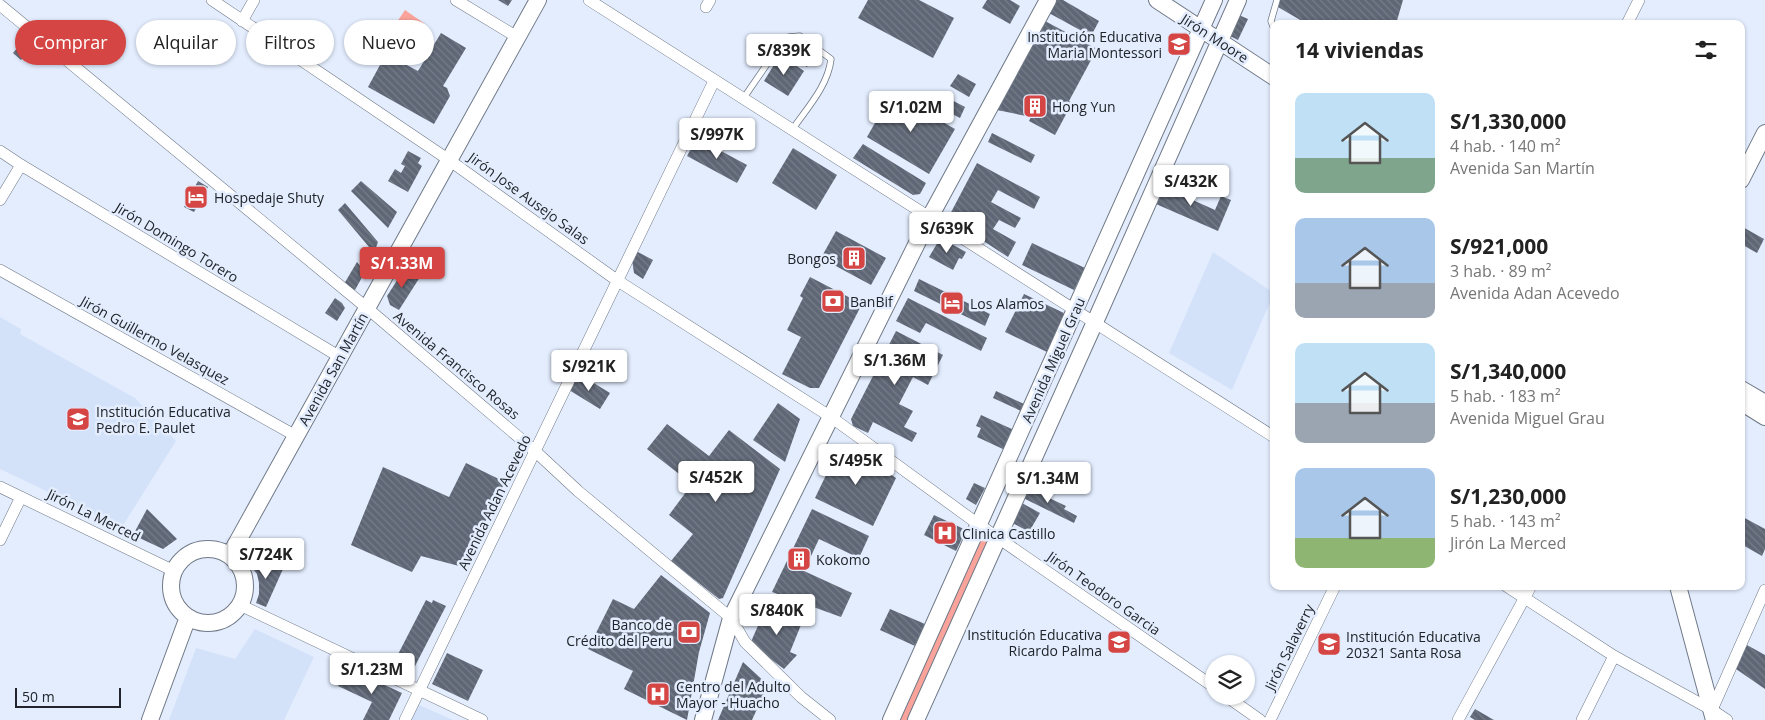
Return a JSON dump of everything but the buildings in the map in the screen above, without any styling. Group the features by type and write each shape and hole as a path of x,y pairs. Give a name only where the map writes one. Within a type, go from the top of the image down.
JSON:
{"street":[{"name":"Jirón Jose Ausejo Salas","path":"212,0 449,160 618,280 831,417"},
{"path":"242,21 254,0"},
{"path":"456,0 517,37"},
{"name":"Avenida San Martín","path":"230,555 538,0"},
{"path":"589,0 1270,434"},
{"path":"703,720 731,618 930,217 1048,0"},
{"name":"Jirón Moore","path":"1157,0 1270,74"},
{"name":"Avenida Miguel Grau","path":"891,720 1214,0"},
{"name":"Avenida Miguel Grau","path":"916,720 1096,322 1238,0"},
{"path":"1629,20 1639,0"},
{"name":"Avenida Francisco Rosas","path":"0,4 367,308 535,451 578,491 731,618"},
{"name":"Avenida Adan Acevedo","path":"405,720 714,81"},
{"path":"1745,172 1765,133"},
{"name":"Jirón Domingo Torero","path":"0,151 340,356"},
{"path":"0,200 21,165"},
{"name":"Jirón Guillermo Velasquez","path":"0,270 296,436"},
{"path":"1745,391 1765,403"},
{"path":"1745,404 1765,417"},
{"name":"Jirón Teodoro Garcia","path":"831,417 978,524 1205,682"},
{"name":"Jirón La Merced","path":"0,487 174,571"},
{"path":"0,540 21,496"},
{"path":"209,548 220,550 230,555 238,563 243,573 245,584 244,595 240,605 232,614 222,620 210,623 199,622 180,611 174,602 171,586 174,571 180,561 188,554 209,548"},
{"name":"Jirón Salaverry","path":"1270,720 1333,590"},
{"path":"1512,590 1711,717 1727,720"},
{"path":"1458,720 1528,590"},
{"path":"1679,590 1711,717"},
{"path":"1711,717 1765,590"},
{"path":"240,605 482,720"},
{"path":"150,720 188,617"},
{"path":"731,618 745,642 801,697 830,720"},
{"path":"1582,720 1614,656"},
{"path":"1239,705 1260,720"}],"lane":[{"path":"1271,20 1277,0"},
{"path":"743,99 780,45 789,36 800,36 831,59 830,71 821,88 792,130"}],"shaded area":[{"path":"405,10 419,20 398,20"},
{"path":"1213,252 1270,290 1270,302 1232,390 1169,353"},
{"name":"Institución Educativa Pedro E. Paulet","path":"0,317 21,329 20,334 135,398 176,441 122,527 0,469"},
{"path":"980,531 993,539 913,720 896,720"},
{"path":"255,629 314,657 284,720 169,720 196,648 235,659"},
{"path":"417,704 453,720 410,720"}],"place":[{"name":"Institución Educativa Maria Montessori","path":"1179,44"},
{"name":"Hong Yun","path":"1035,106"},
{"name":"Hospedaje Shuty","path":"196,197"},
{"name":"Bongos","path":"854,258"},
{"name":"BanBif","path":"833,301"},
{"name":"Los Alamos","path":"952,303"},
{"name":"Institución Educativa Pedro E. Paulet","path":"78,419"},
{"name":"Clinica Castillo","path":"945,533"},
{"name":"Kokomo","path":"799,559"},
{"name":"Banco de Crédito del Peru","path":"689,632"},
{"name":"Institución Educativa Ricardo Palma","path":"1119,642"},
{"name":"Institución Educativa 20321 Santa Rosa","path":"1329,644"},
{"name":"Centro del Adulto Mayor - Huacho","path":"658,694"}]}
